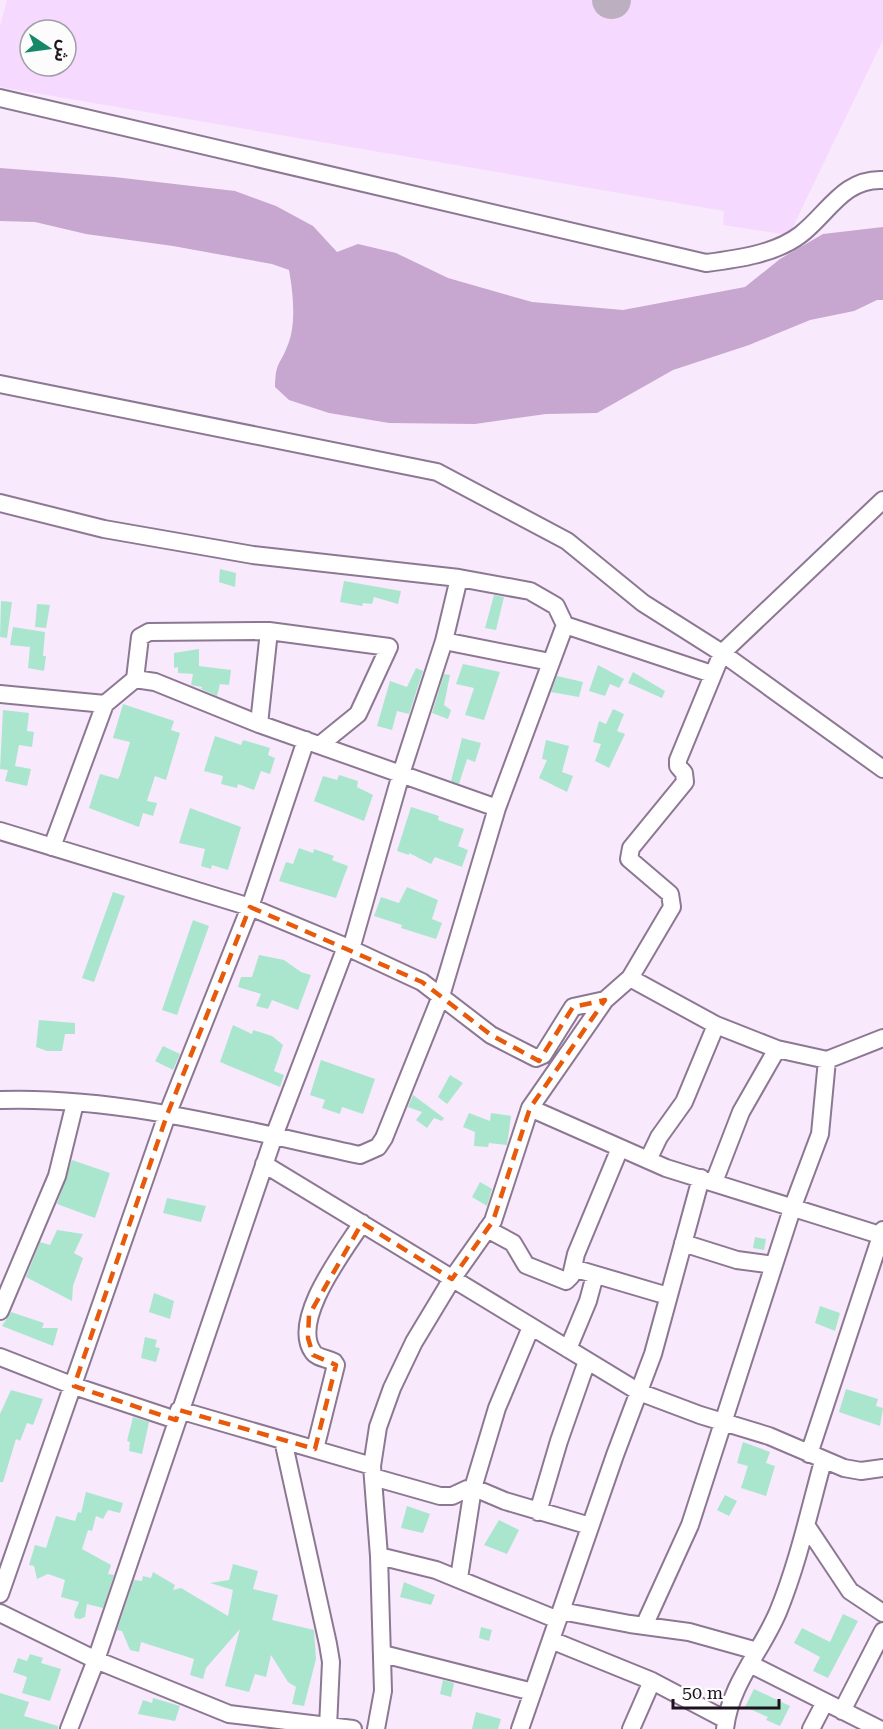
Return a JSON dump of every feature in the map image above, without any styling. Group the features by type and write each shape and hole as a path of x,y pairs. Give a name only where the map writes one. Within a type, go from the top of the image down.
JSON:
{"street":[{"path":"0,98 706,263 742,259 800,236 849,187 872,179 883,180"},
{"path":"0,384 437,472 567,541 643,603 722,653 883,769"},
{"path":"376,1729 383,1690 383,1654 373,1471 378,1426 392,1388 414,1342 500,1207 530,1108 605,999 630,978 672,907 673,901 670,894 629,859 629,855 631,848 685,782 684,773 678,766 678,760 722,653 883,500"},
{"path":"0,503 104,529 253,555 459,578 530,591 556,606 565,625 712,674"},
{"path":"69,1729 96,1660 274,1136 348,948 444,641 459,578"},
{"path":"0,1100 36,1099 166,1115 360,1155 378,1147 384,1138 441,996 497,808 565,625"},
{"path":"0,1594 74,1386 166,1115 314,742 358,714 389,647 237,629 142,634 135,679 105,704 52,847"},
{"path":"260,724 269,631"},
{"path":"444,641 550,662"},
{"path":"135,679 155,682 260,724 497,808"},
{"path":"0,694 105,704"},
{"path":"0,831 250,907 348,948 422,981 491,1035 537,1058 543,1055 573,1007 605,999"},
{"path":"630,978 716,1025 777,1049 827,1060 883,1038"},
{"path":"648,1160 659,1137 684,1102 716,1025"},
{"path":"520,1729 639,1392 683,1243 708,1180 741,1112 777,1049"},
{"path":"644,1626 690,1525 793,1206 820,1134 827,1060"},
{"path":"0,1311 57,1176 75,1103"},
{"path":"530,1108 648,1160 883,1234 816,1458 806,1526 790,1582 776,1618 734,1693 726,1725 652,1681 551,1640"},
{"path":"487,1230 513,1243 522,1261 532,1268 566,1281 620,1148"},
{"path":"264,1164 639,1392 769,1436 816,1458 861,1471 883,1468"},
{"path":"315,1449 336,1365 318,1357 312,1351 307,1328 309,1315 317,1296 362,1223"},
{"path":"683,1243 726,1257 774,1265"},
{"path":"573,1268 668,1296"},
{"path":"568,1349 588,1300 595,1275"},
{"path":"459,1578 473,1488 497,1408 531,1327"},
{"path":"0,1357 74,1386 315,1449 440,1496 453,1496 473,1488 538,1512 590,1527"},
{"path":"538,1512 559,1441 587,1361"},
{"path":"283,1440 331,1662 328,1727"},
{"path":"806,1526 850,1591 883,1613"},
{"path":"379,1557 459,1578 559,1616 689,1632 753,1657 825,1702 879,1729"},
{"path":"0,1613 229,1721 353,1729"},
{"path":"842,1711 883,1631"},
{"path":"383,1654 533,1692"},
{"path":"631,1729 652,1681"},
{"path":"811,1729 825,1702"}],"highlighted area":[{"path":"250,907 422,982 491,1035 539,1061 573,1007 605,1000 530,1108 493,1221 452,1279 362,1223 309,1315 308,1338 313,1355 336,1365 315,1449 179,1410 176,1420 74,1386 167,1115"}],"shaded area":[{"path":"7,0 883,0 883,40 789,235 723,225 724,211 0,87 0,26"},
{"path":"0,168 114,177 235,191 276,206 313,226 337,252 358,244 396,253 448,278 532,302 623,310 745,287 780,259 823,234 883,227 883,300 877,300 854,311 810,320 749,345 673,370 597,413 546,414 475,424 389,423 329,413 289,400 275,387 277,368 292,329 293,299 289,270 272,264 173,246 86,234 35,222 0,221"}],"building":[{"path":"220,569 236,573 235,587 219,582"},
{"path":"344,581 401,591 398,604 374,597 372,604 363,603 362,606 340,602"},
{"path":"494,595 504,597 496,630 485,628"},
{"path":"1,601 12,602 7,638 0,637"},
{"path":"37,604 50,605 46,628 35,627"},
{"path":"13,627 45,632 44,671 28,668 30,647 10,645"},
{"path":"199,649 199,666 231,670 229,685 220,684 217,696 201,689 202,687 191,685 193,674 178,673 178,667 174,668 174,653"},
{"path":"463,664 500,672 484,720 465,715 474,688 456,684"},
{"path":"598,665 624,679 619,688 610,684 605,696 589,691"},
{"path":"416,668 423,671 409,714 397,711 392,730 377,726 390,681 407,687"},
{"path":"633,672 665,691 662,698 628,683"},
{"path":"444,674 450,675 444,705 451,710 448,719 432,713"},
{"path":"557,676 583,682 579,697 551,692"},
{"path":"123,704 174,721 171,730 180,733 166,780 155,776 147,801 157,803 153,816 143,813 139,827 89,808 100,774 118,779 120,775 130,742 113,738"},
{"path":"613,709 624,714 617,731 625,734 609,768 595,761 601,744 593,742 599,721 606,724"},
{"path":"3,710 29,713 27,731 34,732 32,747 19,745 15,766 31,769 27,786 5,781 8,770 0,769"},
{"path":"215,736 241,745 243,740 270,748 268,755 275,758 270,774 261,771 254,790 238,784 237,788 221,784 223,776 204,771"},
{"path":"462,738 481,743 475,762 467,759 459,784 451,781"},
{"path":"546,740 569,746 562,772 573,776 567,792 539,778 547,760 542,759"},
{"path":"339,775 358,781 357,787 373,795 364,821 314,801 323,776 337,780"},
{"path":"411,807 439,816 438,820 464,829 458,846 468,850 462,867 435,857 431,864 409,853 409,855 397,851"},
{"path":"190,808 241,827 228,870 212,865 211,869 201,866 205,849 179,843"},
{"path":"299,848 313,853 314,849 334,856 332,860 348,866 336,898 279,881 286,862 293,864"},
{"path":"407,887 438,900 432,919 442,923 436,939 401,928 402,925 374,916 381,897 399,903"},
{"path":"113,892 125,896 94,982 82,978"},
{"path":"193,920 209,926 177,1015 162,1010"},
{"path":"259,955 284,960 301,972 311,975 298,1010 272,1000 268,1009 256,1006 261,994 238,987 241,977 252,977"},
{"path":"39,1020 75,1023 75,1034 65,1034 62,1051 47,1051 36,1047"},
{"path":"233,1025 252,1034 253,1030 272,1036 283,1045 274,1071 284,1075 280,1087 220,1062"},
{"path":"163,1046 180,1054 173,1070 155,1061"},
{"path":"321,1060 375,1079 363,1114 342,1107 340,1114 322,1108 325,1100 310,1095"},
{"path":"450,1075 463,1083 447,1104 438,1097"},
{"path":"413,1095 444,1118 442,1121 434,1118 427,1128 416,1120 422,1112 408,1107"},
{"path":"469,1113 490,1121 491,1113 511,1116 507,1145 489,1143 488,1147 474,1146 475,1132 463,1127"},
{"path":"72,1160 110,1173 95,1218 57,1204"},
{"path":"480,1182 492,1189 487,1206 472,1197"},
{"path":"167,1198 206,1206 201,1222 163,1213"},
{"path":"57,1230 83,1234 74,1253 83,1258 73,1286 72,1301 26,1277 40,1242 50,1245"},
{"path":"755,1237 766,1239 764,1250 753,1248"},
{"path":"154,1293 174,1301 170,1319 149,1312"},
{"path":"820,1306 840,1313 835,1331 815,1323"},
{"path":"11,1312 44,1323 42,1328 58,1328 53,1346 2,1326"},
{"path":"145,1337 157,1340 155,1347 160,1348 156,1362 141,1358"},
{"path":"846,1389 878,1399 876,1406 883,1408 880,1426 839,1412"},
{"path":"11,1390 43,1399 33,1425 27,1423 20,1441 16,1439 3,1482 0,1482 0,1414"},
{"path":"133,1417 149,1422 142,1454 129,1451 130,1442 127,1441"},
{"path":"743,1442 770,1452 766,1463 775,1466 766,1496 741,1488 748,1466 737,1463"},
{"path":"86,1492 123,1503 120,1513 108,1510 103,1519 96,1516 92,1531 88,1530 82,1549 111,1565 108,1574 114,1575 103,1608 87,1604 85,1617 80,1619 75,1618 74,1614 79,1602 61,1597 65,1580 48,1574 37,1579 34,1566 29,1565 35,1545 46,1548 56,1516 75,1521 78,1512 81,1513"},
{"path":"725,1495 737,1501 729,1516 717,1510"},
{"path":"407,1506 430,1514 423,1533 401,1528"},
{"path":"499,1520 519,1530 507,1554 484,1545"},
{"path":"233,1564 258,1571 253,1589 278,1595 272,1620 314,1630 316,1659 304,1706 292,1704 296,1687 288,1682 271,1655 266,1677 255,1674 249,1692 225,1686 240,1629 206,1668 203,1679 190,1675 194,1659 141,1642 139,1652 130,1650 122,1631 117,1630 134,1580 142,1581 143,1576 151,1578 153,1572 175,1585 173,1590 181,1588 228,1616 233,1590 210,1583 229,1580"},
{"path":"404,1582 435,1595 431,1605 400,1597"},
{"path":"843,1614 858,1621 828,1678 813,1671 820,1657 794,1643 802,1628 830,1642"},
{"path":"481,1627 492,1630 489,1641 479,1638"},
{"path":"30,1654 43,1658 41,1663 61,1669 50,1701 22,1693 27,1677 13,1672 18,1658 27,1661"},
{"path":"443,1680 454,1683 451,1697 440,1694"},
{"path":"754,1689 790,1706 780,1726 766,1720 768,1717 745,1707"},
{"path":"0,1693 29,1702 24,1716 58,1726 58,1729 0,1729"},
{"path":"153,1698 180,1706 175,1721 138,1714 143,1700 152,1703"},
{"path":"476,1712 501,1719 498,1729 472,1729"}]}
